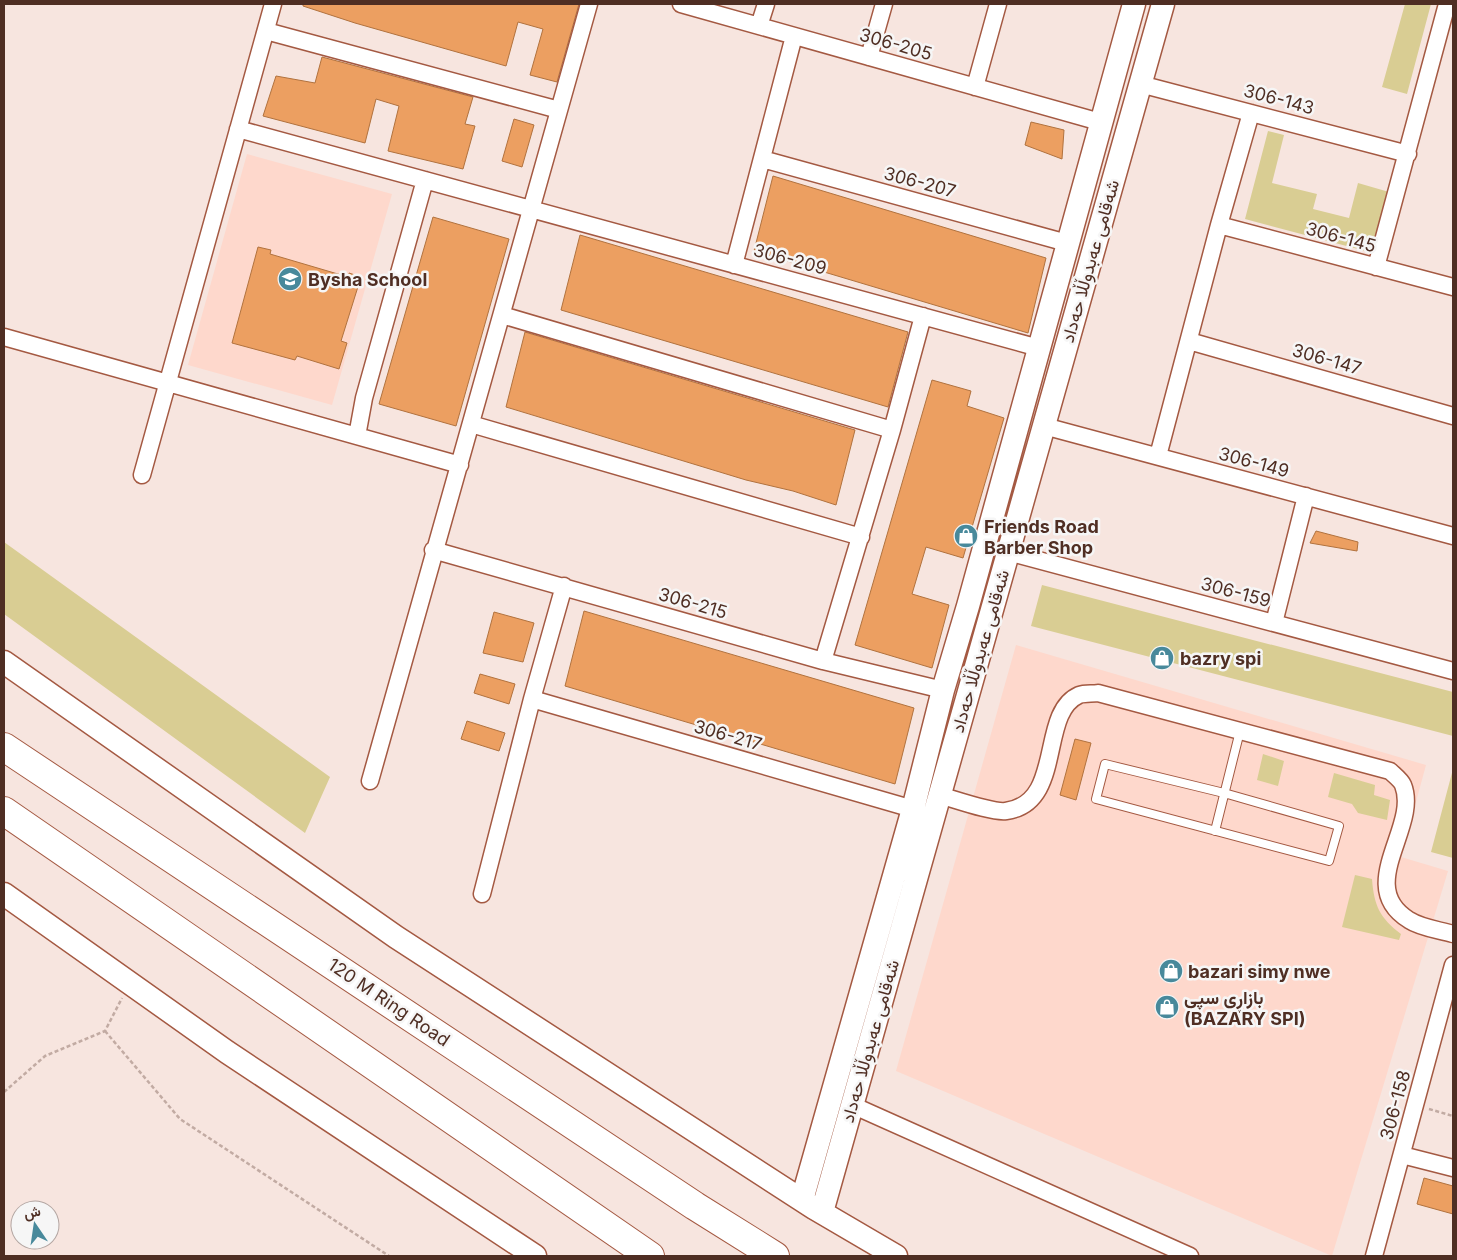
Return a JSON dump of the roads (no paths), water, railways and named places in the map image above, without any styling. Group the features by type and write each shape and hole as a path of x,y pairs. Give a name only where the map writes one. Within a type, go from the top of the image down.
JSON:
{"highway":[{"name":"120 M Ring Road","path":"4,747 696,1206 775,1256"},
{"path":"4,811 650,1256"}],"street":[{"path":"142,474 273,4"},
{"path":"370,781 433,550 460,465 589,4"},
{"name":"306-205","path":"682,4 1100,122"},
{"path":"759,26 766,4"},
{"path":"869,56 884,4"},
{"path":"976,87 998,4"},
{"name":"شەقامی عەبدوڵڵا حەداد","path":"802,1200 913,809 943,690 968,606 1134,4"},
{"path":"1376,267 1447,4"},
{"name":"شەقامی عەبدوڵڵا حەداد","path":"822,1212 1140,84 1159,5"},
{"path":"266,31 559,110"},
{"path":"734,264 794,36"},
{"name":"306-143","path":"1140,84 1408,154"},
{"path":"1158,456 1219,225 1251,113"},
{"name":"306-209","path":"238,130 1039,348"},
{"name":"306-207","path":"762,159 1067,243"},
{"path":"357,436 364,398 424,180"},
{"name":"306-145","path":"1219,225 1453,287"},
{"path":"502,315 892,430"},
{"path":"823,661 861,537 923,316"},
{"path":"4,337 460,465"},
{"name":"306-147","path":"1189,340 1453,416"},
{"path":"471,424 861,537"},
{"name":"306-149","path":"1044,426 1453,536"},
{"path":"1274,623 1306,496"},
{"name":"306-215","path":"433,550 823,661 943,690"},
{"name":"306-159","path":"1008,552 1453,671"},
{"path":"482,894 532,699 564,586"},
{"path":"968,606 991,614"},
{"path":"4,662 396,937 802,1200 896,1256"},
{"path":"939,795 1004,811 1018,808 1034,798 1043,780 1062,711 1080,695 1098,694 1390,771 1402,783 1406,804 1388,874 1386,891 1396,910 1411,921 1453,934"},
{"name":"306-217","path":"532,699 913,809"},
{"path":"4,894 227,1052 535,1256"},
{"name":"306-158","path":"1374,1256 1453,965"},
{"path":"852,1104 1190,1256"},
{"path":"1402,1155 1453,1168"}],"lane":[{"path":"1215,831 1240,731"},
{"path":"1105,764 1339,826 1329,861 1215,831 1096,799 1105,764"}],"place":[{"name":"Bysha School","path":"290,279"},
{"name":"Friends Road Barber Shop","path":"966,536"},
{"name":"bazry spi","path":"1162,658"},
{"name":"bazari simy nwe","path":"1171,971"},
{"name":"بازاڕی سپی (BAZARY SPI)","path":"1167,1007"}]}
